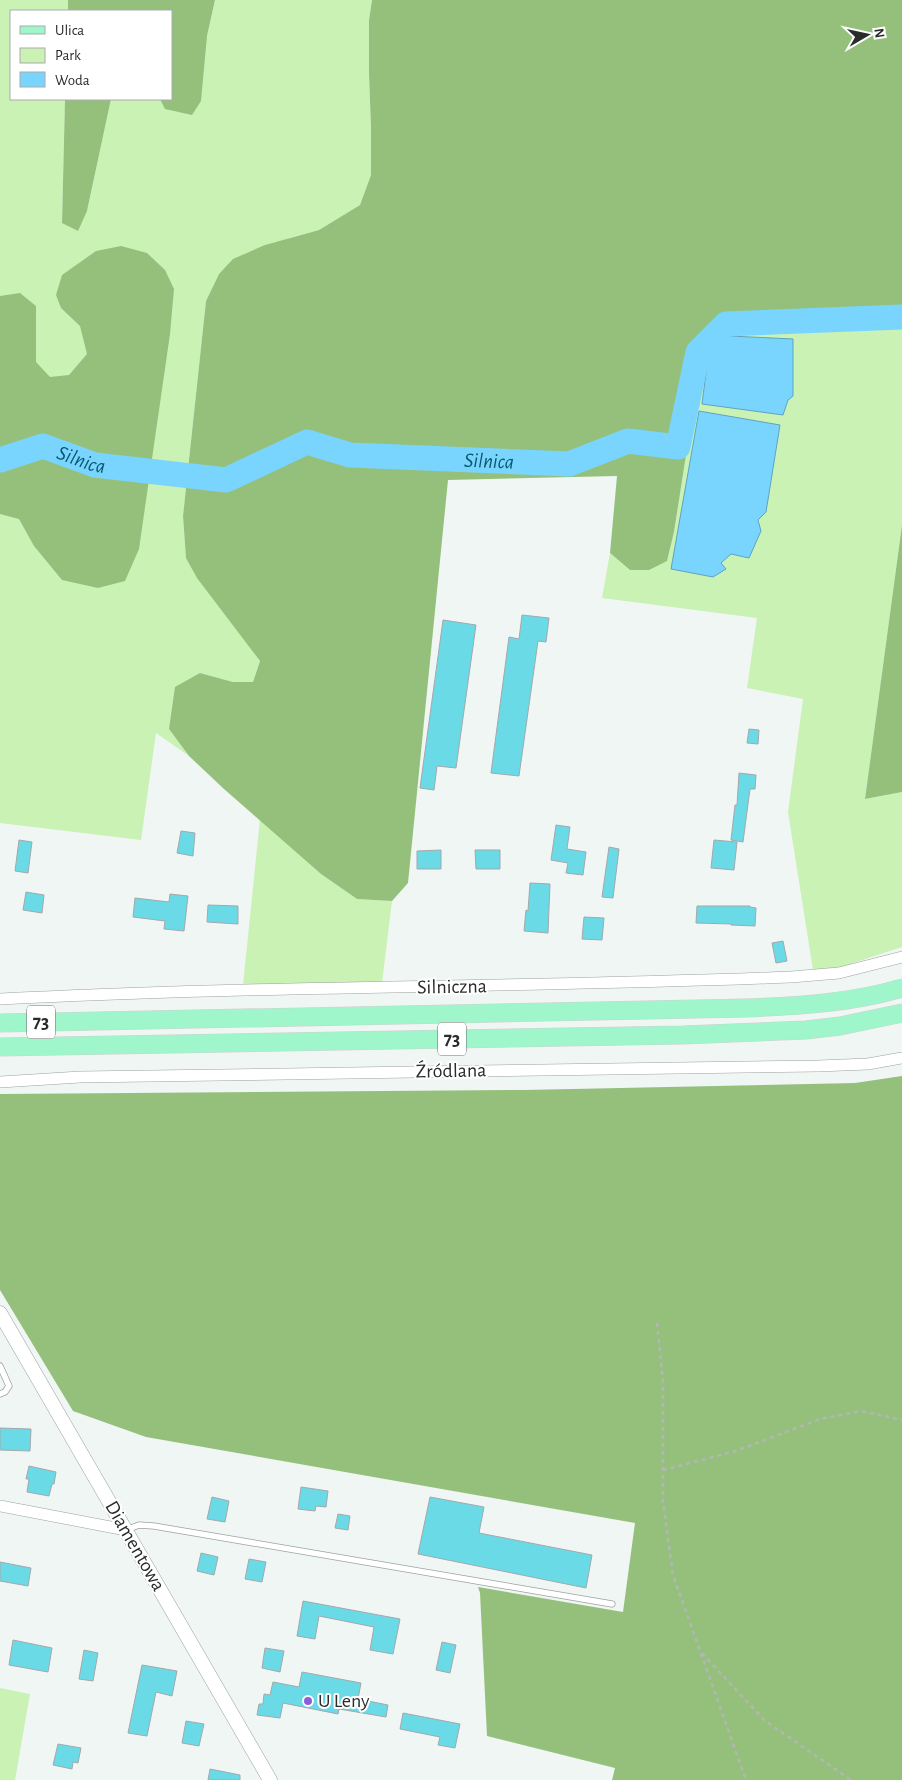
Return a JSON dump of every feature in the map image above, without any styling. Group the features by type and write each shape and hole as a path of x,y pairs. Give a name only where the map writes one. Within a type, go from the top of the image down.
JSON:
{"main road":[{"name":"73","path":"0,1022 746,1008 831,1002 902,988"},
{"name":"73","path":"0,1047 683,1035 806,1030 840,1026 902,1014"}],"street":[{"name":"Silniczna","path":"0,1000 291,989 791,977 839,973 902,956"},
{"name":"Źródlana","path":"0,1082 80,1077 818,1066 868,1064 902,1058"},
{"name":"Diamentowa","path":"0,1313 270,1780"},
{"path":"0,1506 126,1530"}],"lane":[{"path":"0,1366 9,1386 5,1392 0,1394"},
{"path":"126,1530 139,1525 154,1526 612,1604"}],"path":[{"path":"656,1323 664,1381 663,1502 673,1575 746,1780"},
{"path":"663,1470 736,1451 820,1419 861,1411 902,1420"},
{"path":"701,1652 764,1720 851,1780"}],"green space":[{"path":"0,0 68,0 68,10 10,10 10,100 65,100 62,223 87,211 111,100 161,100 166,109 207,36 215,0 372,0 369,20 371,175 360,205 319,230 289,238 219,274 206,301 183,516 186,557 260,661 253,682 233,682 200,673 169,729 189,756 156,733 141,840 0,823"},
{"path":"68,0 215,0 207,36 201,101 192,115 165,109 160,100 172,100 172,10 68,10"},
{"path":"372,0 902,0 902,329 744,326 717,333 704,340 674,532 667,561 649,570 630,570 610,553 617,476 448,480 408,883 392,901 357,899 321,874 189,756 169,729 175,687 200,673 233,682 253,682 260,661 197,578 186,558 183,516 206,301 219,274 233,259 265,245 319,230 360,205 371,175 369,20"},
{"path":"65,100 111,100 87,211 78,231 62,223"},
{"path":"121,246 147,253 165,270 174,289 170,334 139,549 125,581 98,588 62,580 34,546 19,519 0,514 0,296 20,293 36,306 36,362 50,377 69,375 87,354 80,326 61,308 56,295 62,275 96,251"},
{"path":"744,326 902,329 902,525 865,799 902,792 902,947 838,968 813,970 788,812 803,699 747,688 757,618 602,598 610,553 630,570 667,560 674,532 704,340 717,333"},
{"path":"902,525 902,792 865,799"},
{"path":"260,819 321,874 357,899 392,901 382,983 243,985"},
{"path":"902,1076 902,1780 612,1780 615,1768 487,1736 480,1593 478,1587 623,1612 635,1523 146,1437 73,1411 0,1290 0,1094 524,1090 855,1083"},
{"path":"0,1688 30,1694 15,1780 0,1780"}],"water":[{"path":"730,336 793,339 793,396 788,400 783,415 702,404 709,349"},
{"path":"699,411 780,425 766,512 758,520 761,531 749,558 731,554 721,563 726,569 713,577 671,569"}],"building":[{"path":"522,615 549,618 546,642 538,641 519,776 491,773 509,637 519,639"},
{"path":"443,620 476,625 456,768 437,766 434,790 420,788"},
{"path":"749,729 759,730 758,744 747,743"},
{"path":"739,773 756,775 755,789 750,789 743,842 731,840 735,805 737,805"},
{"path":"556,825 570,827 567,849 586,852 583,875 566,873 568,863 551,860"},
{"path":"181,831 195,833 193,856 177,853"},
{"path":"19,840 32,842 28,873 15,871"},
{"path":"714,840 737,842 734,870 711,868"},
{"path":"609,847 619,849 613,898 602,897"},
{"path":"441,850 441,869 417,869 417,851"},
{"path":"475,850 500,850 500,869 476,869"},
{"path":"530,883 550,884 548,933 524,931"},
{"path":"26,892 44,895 42,913 23,910"},
{"path":"170,894 188,896 184,931 164,929 165,921 133,917 135,898 169,902"},
{"path":"208,905 238,906 238,924 207,922"},
{"path":"697,906 750,906 756,908 755,926 696,923"},
{"path":"584,917 604,918 602,940 582,939"},
{"path":"783,941 787,961 776,963 772,943"},
{"path":"0,1428 31,1429 30,1451 0,1450"},
{"path":"29,1466 56,1472 49,1496 27,1492 29,1479 26,1479"},
{"path":"301,1487 328,1491 326,1507 316,1506 315,1511 298,1509"},
{"path":"212,1497 229,1501 225,1522 207,1519"},
{"path":"430,1497 484,1507 479,1533 592,1555 586,1588 418,1554"},
{"path":"338,1514 350,1516 348,1530 335,1528"},
{"path":"201,1553 218,1557 214,1575 197,1571"},
{"path":"249,1559 266,1562 262,1582 245,1579"},
{"path":"0,1562 31,1568 28,1586 0,1581"},
{"path":"303,1601 400,1619 393,1654 370,1650 374,1627 319,1616 315,1639 297,1636"},
{"path":"13,1640 52,1648 48,1672 9,1665"},
{"path":"442,1642 456,1645 450,1673 436,1670"},
{"path":"265,1648 284,1651 280,1672 262,1668"},
{"path":"84,1650 98,1653 93,1681 79,1679"},
{"path":"142,1665 177,1671 172,1696 156,1692 147,1736 128,1733"},
{"path":"302,1672 361,1683 358,1699 388,1705 386,1717 339,1709 338,1714 283,1703 280,1718 257,1715 259,1704 263,1704 264,1694 270,1695 273,1682 299,1687"},
{"path":"403,1713 460,1724 455,1748 438,1745 440,1737 400,1729"},
{"path":"186,1721 204,1724 199,1746 182,1743"},
{"path":"58,1744 81,1748 78,1763 73,1762 72,1769 53,1765"},
{"path":"210,1769 240,1775 240,1780 208,1780"}],"waterway":[{"name":"Silnica","path":"0,460 43,446 95,465 226,480 307,442 350,455 569,464 628,441 678,447 698,352 726,324 902,317"}],"place":[{"name":"U Leny","path":"308,1701"}]}
